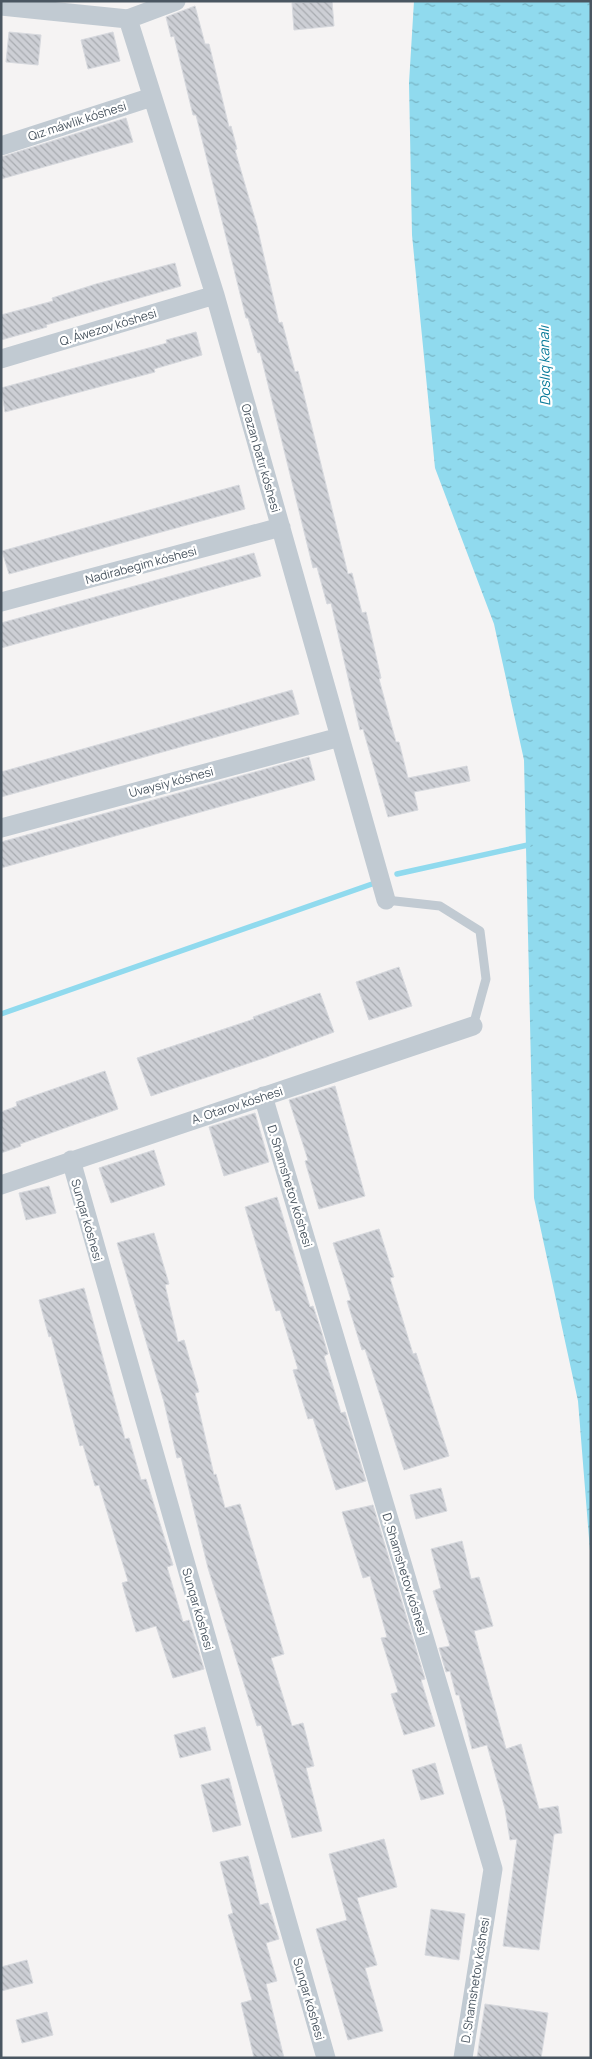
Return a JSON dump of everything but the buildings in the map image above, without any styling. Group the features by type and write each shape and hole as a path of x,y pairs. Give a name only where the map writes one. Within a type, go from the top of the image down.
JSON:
{"street":[{"path":"1,6 128,19 176,1"},
{"name":"Orazan batır kóshesi","path":"128,19 215,295 386,900"},
{"name":"Qız máwlik kóshesi","path":"1,146 152,97"},
{"name":"Q. Áwezov kóshesi","path":"1,359 215,295"},
{"name":"Nadirabegim kóshesi","path":"1,602 281,527"},
{"name":"Uvaysiy kóshesi","path":"1,828 340,737"},
{"name":"A. Otarov kóshesi","path":"1,1185 70,1160 473,1026"},
{"name":"D. Shamshetov kóshesi","path":"263,1096 493,1869 463,2058"},
{"name":"Sunqar kóshesi","path":"70,1160 326,2058"}],"lane":[{"path":"386,900 440,906 480,931 486,979 473,1026"}],"water":[{"name":"Doslıq kanalı","path":"414,1 591,1 591,1563 578,1401 534,1198 524,760 494,624 435,468 412,235 409,83"}],"waterway":[{"path":"397,874 528,845"},
{"path":"1,1014 372,884"}]}
